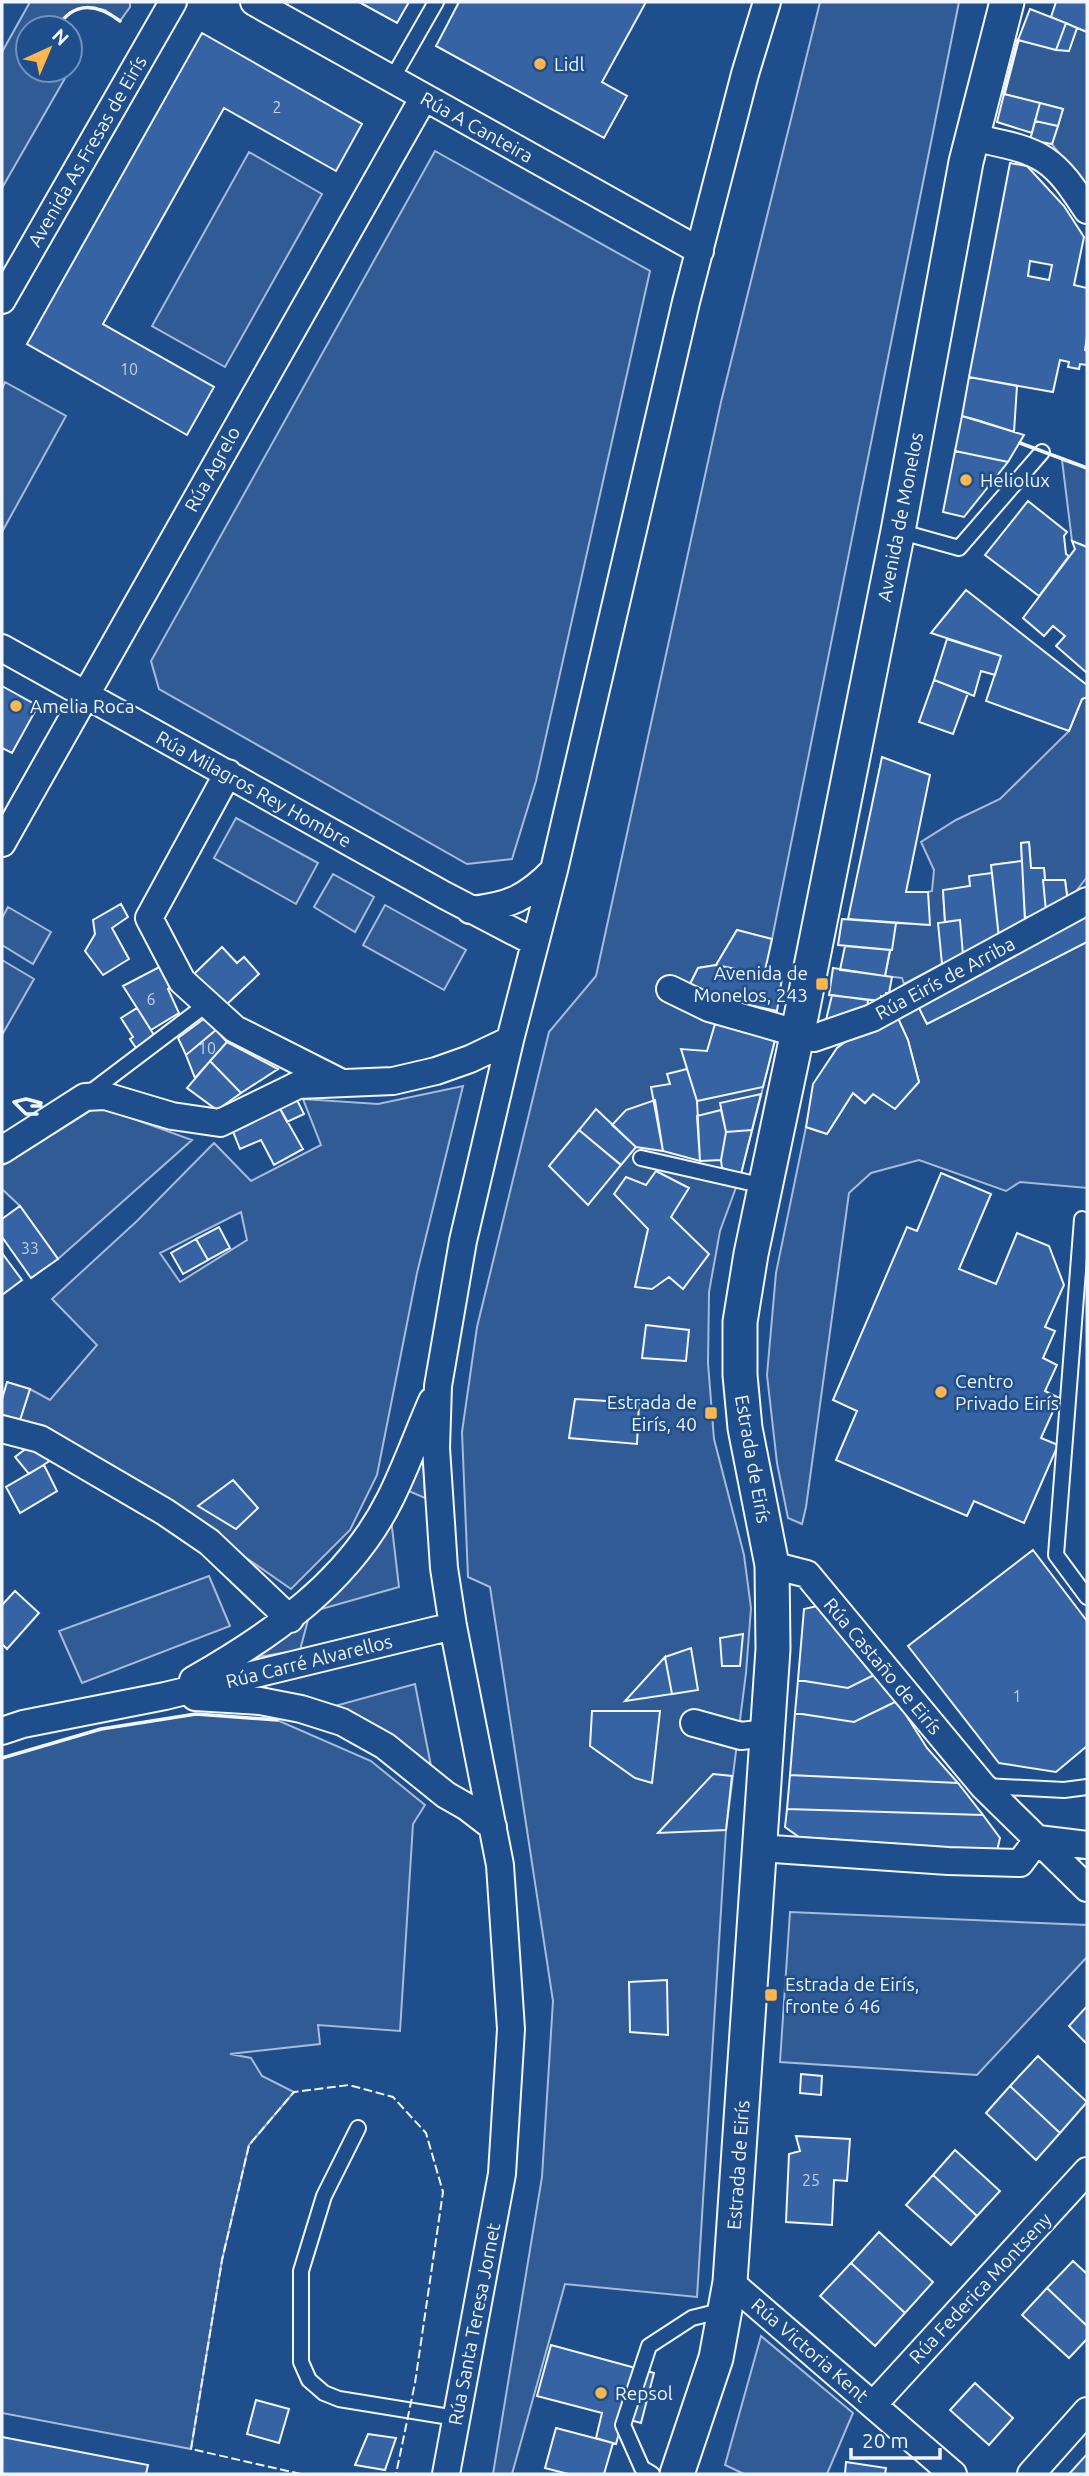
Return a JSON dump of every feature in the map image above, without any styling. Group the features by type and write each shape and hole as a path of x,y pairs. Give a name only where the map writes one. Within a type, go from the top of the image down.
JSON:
{"street":[{"name":"Avenida As Fresas de Eirís","path":"2,300 173,2"},
{"name":"Rúa A Canteira","path":"254,2 700,251"},
{"path":"438,1386 463,1241 510,1040 554,870 700,251 745,74 767,2"},
{"name":"Avenida de Monelos","path":"798,1033 898,531 972,137 1007,2"},
{"name":"Rúa Agrelo","path":"2,843 424,97"},
{"path":"972,137 1029,152 1045,160 1063,176 1087,210"},
{"name":"Rúa Milagros Rey Hombre","path":"2,648 534,942"},
{"path":"229,774 149,918 182,981 234,1029 340,1082"},
{"path":"470,909 495,907 519,899 537,887 554,870"},
{"name":"Rúa Eirís de Arriba","path":"670,989 709,1008 814,1038 872,1018 1087,901"},
{"name":"Estrada de Eirís","path":"677,2474 716,2358 728,2296 774,1649 772,1565 745,1428 740,1376 740,1322 764,1186 798,1033"},
{"path":"2,1150 85,1097 105,1096 172,1116 220,1124 298,1085 393,1081 436,1071 510,1040"},
{"name":"Rúa Carré Alvarellos","path":"165,1696 244,1651 290,1619 348,1562 389,1500 438,1386"},
{"name":"Rúa Santa Teresa Jornet","path":"438,1386 436,1448 439,1511 453,1626 500,1864 511,2029 502,2174 446,2474"},
{"path":"2,1429 40,1439 165,1512 209,1542 290,1619"},
{"name":"Rúa Castaño de Eirís","path":"772,1565 807,1574 983,1786 1087,1888"},
{"name":"Rúa Carré Alvarellos","path":"9,1722 165,1696 453,1626"},
{"path":"165,1696 260,1700 342,1721 385,1746 446,1796 467,1807 493,1827"},
{"path":"694,1723 741,1736 766,1733"},
{"path":"758,1848 948,1861 1020,1863 1038,1839 1087,1845"},
{"name":"Rúa Federica Montseny","path":"873,2404 1087,2171"},
{"name":"Rúa Victoria Kent","path":"728,2296 873,2404 953,2474"},
{"path":"1031,2474 1087,2411"}],"lane":[{"path":"392,79 436,2"},
{"path":"898,531 959,548 1042,452"},
{"path":"85,1097 207,1004"},
{"path":"641,1158 764,1186"},
{"path":"1082,1219 1056,1555 1087,1597"},
{"path":"983,1786 1065,1790 1087,1787"},
{"path":"358,2128 324,2196 301,2271 300,2362 309,2380 324,2393 339,2399 456,2418"},
{"path":"652,2474 642,2468 623,2425 649,2346 728,2296"}],"shaded area":[{"path":"30,2 130,2 130,7 120,21 105,10 85,7 68,14 23,14"},
{"path":"820,2 959,2 772,939 737,930 716,965 698,968 690,984 716,998 777,1011 776,1036 741,1174 720,1231 709,1292 708,1363 714,1439 744,1555 751,1608 746,1673 726,1830 697,2297 565,2284 512,2474 493,2474 542,2177 553,2001 490,1587 468,1577 462,1432 477,1327 549,1032 596,976 721,402"},
{"path":"1077,28 1087,32 1087,189 1052,144 1063,109 1004,94 1018,40 1068,51"},
{"path":"14,31 14,84 62,84 2,188 2,52"},
{"path":"435,151 650,271 536,781 512,859 467,864 159,689 151,661"},
{"path":"249,152 322,194 225,367 152,326"},
{"path":"5,382 66,416 2,532 2,389"},
{"path":"1062,460 1087,468 1087,547 1072,541"},
{"path":"1087,697 1087,877 1068,902 1065,880 1045,880 1044,868 1031,868 1029,842 1021,843 1022,861 992,865 992,873 970,876 970,886 943,891 945,922 942,964 904,984 902,978 885,976 896,923 929,925 928,892 932,891 934,870 921,842 956,820 1000,799 1069,731 1082,699"},
{"path":"236,818 318,863 296,904 214,858"},
{"path":"333,874 374,897 355,932 314,907"},
{"path":"385,905 466,950 444,990 363,945"},
{"path":"8,907 51,932 33,964 2,945 2,918"},
{"path":"1087,942 1087,1188 1020,1182 1006,1191 919,1160 871,1173 849,1193 806,1507 802,1524 788,1518 777,1463 767,1375 776,1273 806,1127 827,1134 853,1093 865,1103 873,1094 895,1108 919,1082 908,1040 896,1014 916,1002 927,1024"},
{"path":"2,960 34,979 2,1035"},
{"path":"463,1086 417,1273 377,1475 350,1530 291,1589 186,1516 52,1430 20,1420 30,1389 50,1400 97,1345 52,1299 137,1221 214,1143 251,1181 321,1145 303,1099 378,1104","holes":["241,1212 247,1240 180,1282 160,1253"]},
{"path":"98,1106 192,1140 58,1259 20,1206 2,1189 2,1166"},
{"path":"421,1455 423,1457 425,1498 404,1489"},
{"path":"391,1519 399,1587 318,1610"},
{"path":"209,1576 230,1626 82,1683 59,1631"},
{"path":"308,1620 300,1650 258,1657"},
{"path":"415,1684 432,1771 331,1707"},
{"path":"196,1714 277,1720 371,1761 425,1805 413,1824 400,2031 318,2025 320,2044 230,2054 251,2058 262,2076 294,2092 249,2145 222,2260 191,2449 2,2413 2,1758 101,1729"},
{"path":"790,1912 1087,1925 1087,1957 977,2075 780,2062"},
{"path":"761,2336 853,2413 827,2474 744,2474 725,2465"}],"building":[{"path":"359,2 409,2 397,23"},
{"name":"Lidl","path":"459,2 646,2 602,82 627,96 604,138 436,46"},
{"path":"1056,2 1087,2 1087,32 1051,17"},
{"path":"1030,9 1066,23 1056,50 1018,40"},
{"path":"1066,23 1077,28 1069,51 1056,50"},
{"path":"202,33 362,124 336,171 224,108 103,324 214,387 187,435 27,344"},
{"path":"1004,94 1040,103 1032,133 997,122"},
{"path":"1040,103 1063,109 1058,126 1035,121"},
{"path":"1035,121 1058,126 1052,144 1030,140"},
{"path":"1010,163 1027,166 1064,206 1084,237 1074,285 1087,288 1087,365 1080,364 1079,369 1068,367 1069,362 1060,360 1053,392 969,377","holes":["1030,261 1052,265 1049,280 1028,276"]},
{"path":"969,377 1017,386 1014,432 962,416"},
{"path":"962,416 1024,435 1008,462 955,451"},
{"path":"955,451 1008,462 964,517 943,512"},
{"path":"1028,501 1067,532 1064,536 1066,554 1069,556 1039,596 985,555"},
{"path":"1072,541 1087,547 1087,673 1056,646 1065,636 1053,626 1044,636 1023,618 1075,549"},
{"path":"966,590 1087,685 1087,697 1082,699 1069,731 986,701 1001,656 931,633"},
{"path":"947,639 1001,656 995,675 981,671 974,696 934,680"},
{"path":"934,680 968,693 953,734 919,722"},
{"path":"2,686 38,706 12,753 2,748"},
{"path":"882,757 930,775 906,892 928,892 930,925 848,919"},
{"path":"1029,842 1031,868 1044,868 1046,911 1025,918 1021,843"},
{"path":"1022,861 1025,923 999,938 991,865"},
{"path":"992,873 999,938 963,955 960,920 945,922 943,890 970,886 969,876"},
{"path":"1043,880 1065,880 1068,902 1046,911"},
{"path":"121,904 128,917 112,928 129,959 103,975 85,951 95,934 93,920"},
{"path":"1087,916 1087,942 927,1024 916,1002"},
{"path":"842,919 896,923 892,950 838,945"},
{"path":"960,920 963,955 942,964 938,923"},
{"path":"737,930 772,939 764,975 716,965"},
{"path":"845,946 890,950 885,976 840,970"},
{"path":"222,947 237,963 244,957 259,974 226,1005 194,974"},
{"path":"165,964 178,984 168,989 179,1013 151,1030 123,986"},
{"path":"716,965 782,978 777,1011 716,998 690,984 698,968"},
{"path":"833,968 892,977 889,993 886,993 885,997 881,996 881,1001 829,995"},
{"path":"832,995 868,1000 867,1008 826,1020"},
{"path":"137,1008 154,1035 136,1048 130,1039 133,1037 121,1018"},
{"path":"896,1014 908,1040 919,1082 895,1109 873,1094 865,1103 853,1093 827,1134 806,1127 813,1084 837,1048 859,1032"},
{"path":"205,1018 216,1030 186,1055 178,1038"},
{"path":"715,1024 776,1036 763,1087 697,1101 681,1049 707,1051"},
{"path":"216,1030 227,1042 195,1078 186,1055"},
{"path":"227,1042 278,1069 241,1093 210,1061"},
{"path":"210,1061 241,1093 217,1110 187,1088"},
{"path":"687,1069 697,1101 700,1161 663,1151 651,1087 670,1084 667,1074"},
{"path":"761,1094 752,1130 726,1132 720,1103"},
{"path":"296,1098 304,1114 287,1122 278,1105"},
{"path":"655,1100 663,1151 636,1147 612,1125 626,1110"},
{"path":"278,1105 303,1149 274,1165 261,1140 240,1149 232,1129"},
{"path":"596,1109 636,1147 621,1165 579,1130"},
{"path":"721,1110 726,1132 721,1160 700,1161 697,1116"},
{"path":"579,1130 621,1165 588,1205 549,1166"},
{"path":"752,1130 741,1174 722,1168 726,1132"},
{"path":"656,1171 689,1188 671,1217 709,1254 683,1289 669,1277 652,1289 635,1287 648,1229 614,1194 626,1177 646,1185"},
{"path":"941,1173 991,1194 959,1269 996,1284 1017,1233 1049,1246 1064,1285 1045,1327 1055,1331 1043,1358 1057,1365 1045,1391 1059,1398 1041,1438 1058,1445 1024,1523 974,1501 967,1516 836,1460 857,1411 833,1400 907,1227 917,1231"},
{"path":"20,1206 58,1259 31,1278 2,1237 2,1219"},
{"path":"219,1227 230,1248 208,1260 196,1239"},
{"path":"196,1239 208,1260 183,1274 171,1253"},
{"path":"2,1253 22,1280 2,1295"},
{"path":"646,1325 689,1330 686,1361 642,1358"},
{"path":"7,1382 30,1389 20,1420 2,1415 2,1399"},
{"path":"575,1399 639,1403 637,1444 569,1438"},
{"path":"36,1441 56,1457 29,1474 15,1457"},
{"path":"44,1465 57,1491 20,1513 6,1487"},
{"path":"233,1480 258,1508 236,1529 198,1506"},
{"path":"1033,1550 1087,1621 1087,1746 1056,1772 999,1763 908,1646"},
{"path":"15,1591 39,1613 7,1649 2,1644 2,1605"},
{"path":"821,1605 876,1674 848,1688 798,1680 804,1609"},
{"path":"743,1634 740,1666 722,1666 720,1638"},
{"path":"691,1648 698,1690 672,1694 665,1657"},
{"path":"665,1657 672,1694 625,1701"},
{"path":"876,1674 897,1701 854,1722 795,1713 798,1680 848,1688"},
{"path":"897,1701 927,1748 958,1783 790,1775 795,1713 854,1722"},
{"path":"592,1711 660,1711 652,1783 635,1778 590,1746"},
{"path":"713,1774 732,1776 726,1830 658,1833"},
{"path":"790,1775 958,1783 983,1815 787,1809"},
{"path":"787,1809 983,1815 1000,1838 997,1851 799,1837 785,1827"},
{"path":"667,1980 668,2035 630,2032 629,1982"},
{"path":"1087,2006 1087,2044 1069,2026"},
{"path":"1038,2056 1087,2102 1060,2133 1010,2086"},
{"path":"801,2074 822,2076 821,2095 800,2093"},
{"path":"1010,2086 1060,2133 1036,2160 986,2113"},
{"path":"796,2136 850,2139 847,2181 834,2180 832,2225 786,2222 789,2154 800,2151"},
{"path":"955,2150 1000,2191 977,2216 933,2175"},
{"path":"933,2175 977,2216 951,2245 906,2205"},
{"path":"879,2232 933,2282 905,2313 851,2263"},
{"path":"1073,2261 1087,2274 1087,2326 1047,2288"},
{"path":"851,2263 905,2313 875,2346 820,2296"},
{"path":"1047,2288 1087,2326 1087,2339 1069,2358 1022,2315"},
{"path":"551,2345 654,2373 641,2423 623,2418 616,2444 596,2438 602,2413 537,2396"},
{"path":"975,2383 1013,2418 989,2445 950,2410"},
{"path":"256,2400 289,2409 279,2443 247,2434"},
{"path":"556,2428 613,2443 604,2474 568,2474 545,2468"},
{"path":"368,2434 396,2438 385,2470 355,2465"},
{"path":"2,2437 148,2465 146,2474 2,2474"},
{"path":"1087,2454 1087,2474 1069,2474"},
{"path":"846,2462 886,2468 885,2474 845,2474"}],"fence":[{"path":"301,2474 191,2449 222,2260 249,2145 294,2092 349,2085 393,2097 426,2133 443,2192 415,2383 396,2474"}],"wall":[{"path":"70,14 78,9 94,8 120,21"},
{"path":"1004,94 1018,40"},
{"path":"1020,443 1087,468"},
{"path":"37,1114 26,1114 14,1102 26,1099 41,1103"},
{"path":"32,1106 41,1106"},
{"path":"2,1758 101,1729 196,1714 277,1720"}],"place":[{"name":"Lidl","path":"540,64"},
{"name":"Heliolux","path":"966,480"},
{"name":"Amelia Roca","path":"16,706"},
{"name":"Avenida de Monelos, 243","path":"822,984"},
{"name":"Centro Privado Eirís","path":"941,1392"},
{"name":"Estrada de Eirís, 40","path":"711,1413"},
{"name":"Estrada de Eirís, fronte ó 46","path":"771,1995"},
{"name":"Repsol","path":"601,2393"}]}
